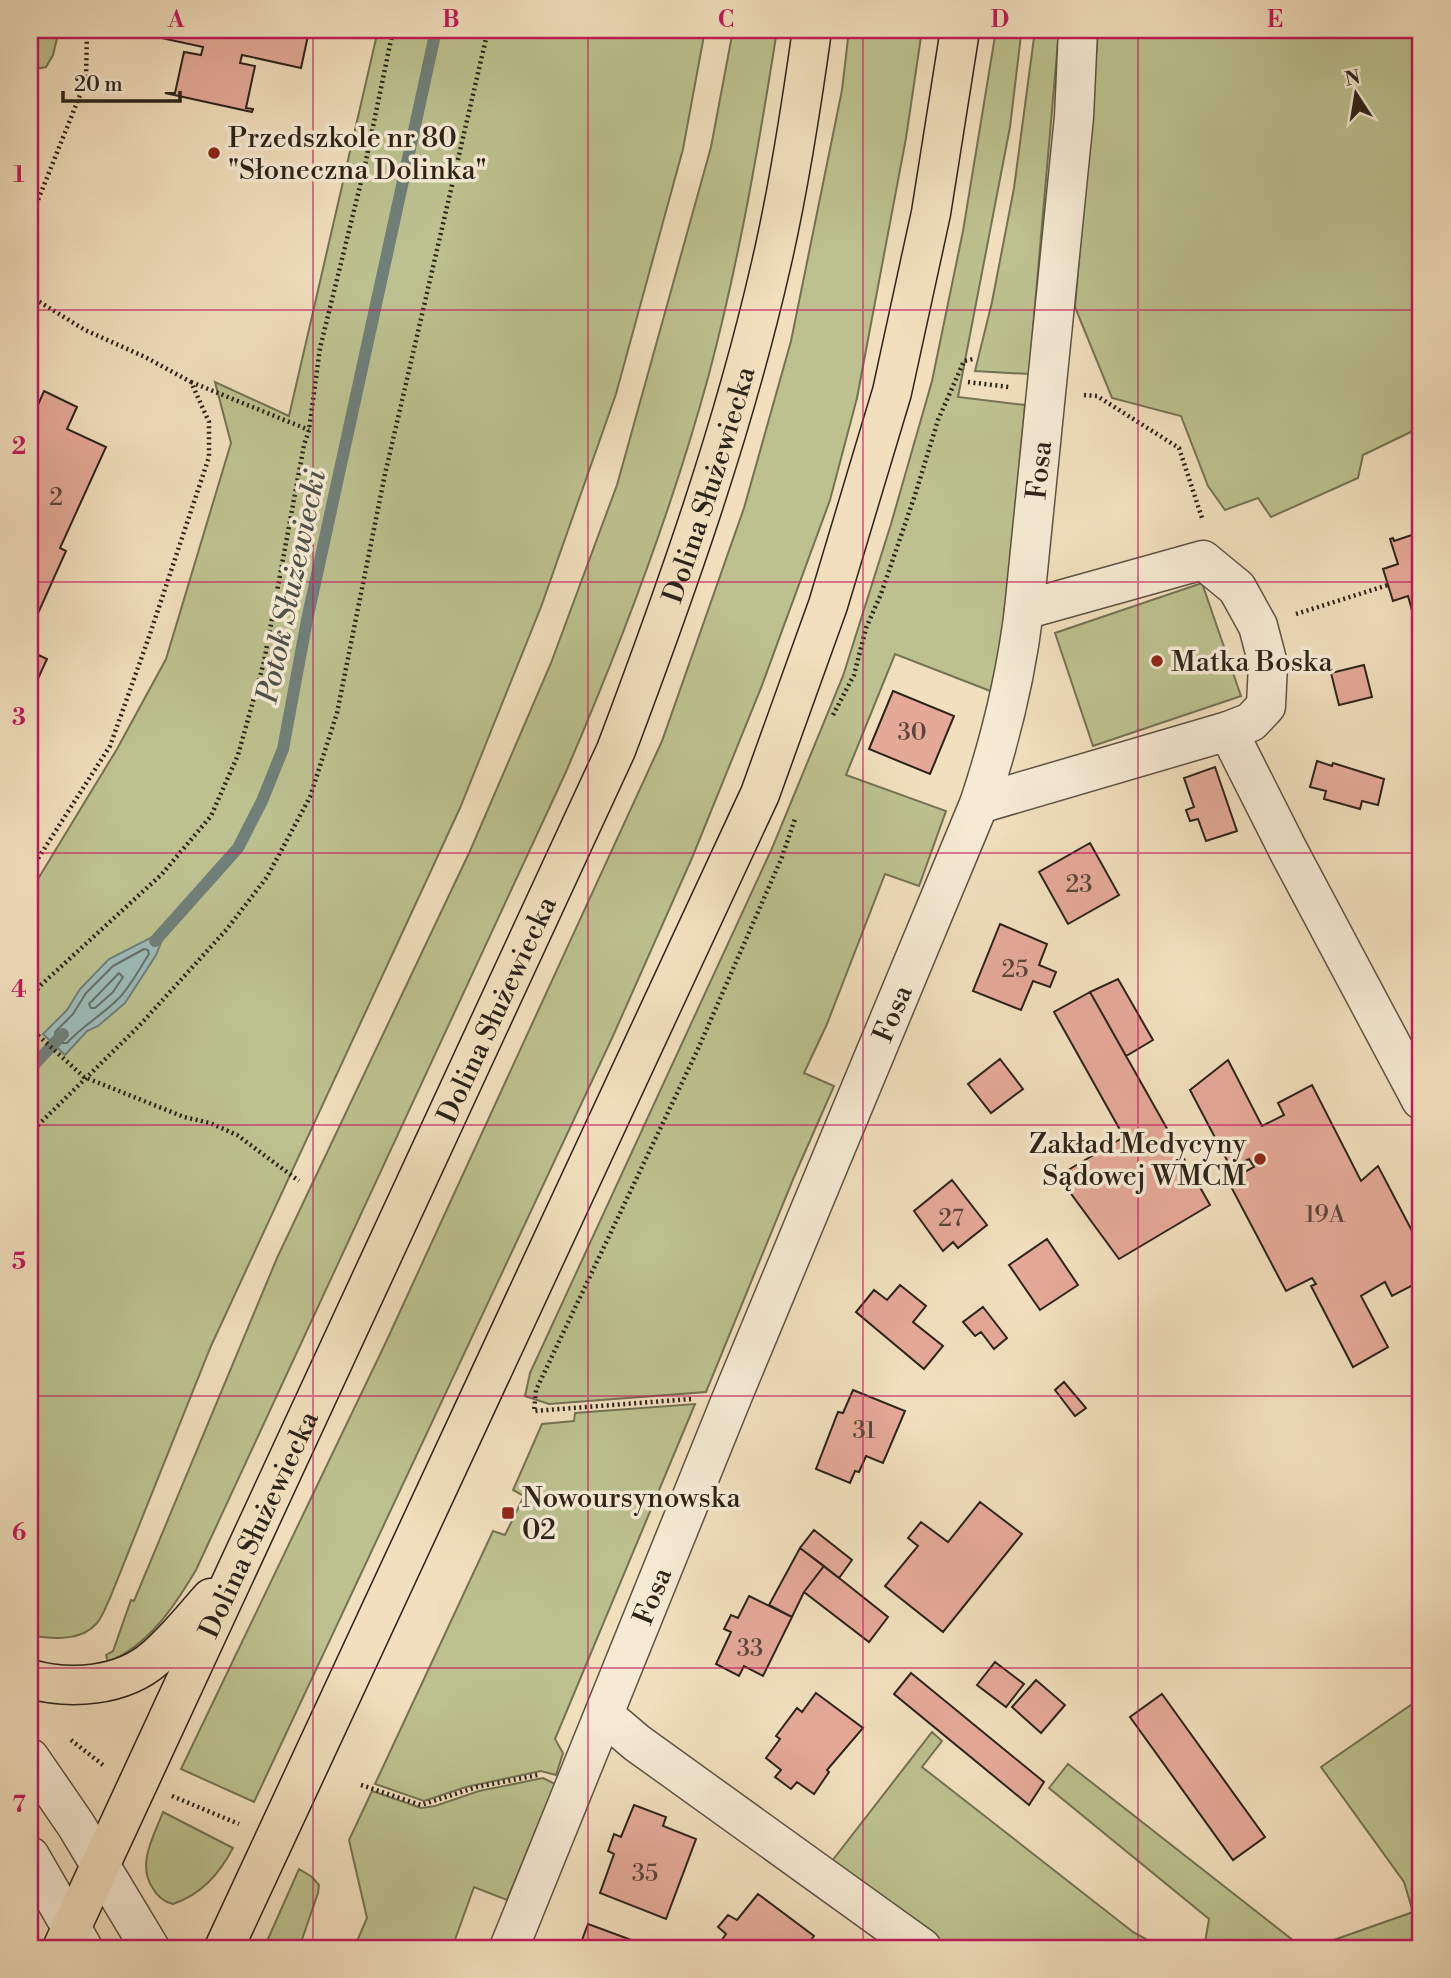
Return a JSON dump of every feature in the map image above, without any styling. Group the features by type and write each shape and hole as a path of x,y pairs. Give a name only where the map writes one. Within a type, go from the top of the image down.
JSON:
{"main road":[{"name":"Dolina Służewiecka","path":"72,1941 100,1864 616,750 671,603 736,400 771,265 799,127 812,30"},
{"path":"224,1948 760,794 828,605 892,392 931,213 960,30"},
{"path":"30,1679 52,1684 104,1683 130,1673 154,1659 236,1571"}],"street":[{"name":"Fosa","path":"509,1948 733,1395 979,804 997,749 1010,695 1024,610 1074,117 1078,30"},
{"path":"979,804 1228,731 1251,722 1266,706 1268,664 1258,626 1237,588 1203,561 1024,610"},
{"path":"1228,731 1421,1100"},
{"path":"604,1715 637,1743 922,1948"},
{"path":"30,1758 100,1864 150,1948"},
{"path":"30,1856 72,1941"}],"path":[{"path":"30,220 86,80 87,30"},
{"path":"30,998 162,874 211,816 238,755 264,662 309,430 320,348 364,170 393,30"},
{"path":"30,1133 84,1077 139,1026 227,929 267,877 310,797 337,713 385,474 488,30"},
{"path":"30,296 85,330 145,357 191,382 309,430"},
{"path":"964,361 973,359"},
{"path":"30,871 110,746 209,457 209,422 191,382"},
{"path":"968,382 1013,387"},
{"path":"1097,396 1179,448 1203,517 1203,561"},
{"path":"1258,626 1388,585"},
{"path":"30,1028 84,1077 237,1135 299,1181"},
{"path":"534,1411 733,1395"},
{"path":"71,1740 105,1766"},
{"path":"361,1785 421,1805 477,1787 543,1774 576,1787"},
{"path":"169,1795 244,1827"}],"green space":[{"path":"30,30 59,30 53,55 46,67 30,70"},
{"path":"378,30 705,30 683,149 616,394 541,607 460,808 211,1346 103,1614 91,1629 76,1636 34,1636 30,1634 30,892 117,749 166,659 231,443 215,382 289,416"},
{"path":"733,30 777,30 739,246 709,374 679,476 606,676 565,774 196,1570 159,1624 136,1646 108,1662 106,1655 113,1651 131,1600 134,1601 277,1258 470,851 551,663 617,485 711,147"},
{"path":"849,30 922,30 906,138 857,398 830,500 761,688 692,858 613,1036 254,1802 181,1769 386,1342 662,741 744,508 791,341 842,90"},
{"path":"996,30 1021,30 1021,35 1010,127 958,397 1025,405 1006,609 993,692 895,654 846,775 946,811 919,886 885,874 827,1024 804,1073 834,1086 706,1392 549,1404 525,1396 530,1373 773,846 843,676 932,381 963,231"},
{"path":"1035,30 1059,30 1029,374 975,371 992,302 1014,188"},
{"path":"1098,30 1421,30 1421,427 1363,455 1358,478 1271,517 1258,498 1225,510 1208,486 1181,416 1112,398 1075,307"},
{"path":"1202,583 1241,696 1093,746 1055,633"},
{"path":"695,1404 555,1739 563,1753 556,1775 541,1771 466,1787 424,1801 375,1784 493,1531 505,1535 524,1496 513,1490 542,1424 574,1421 575,1413"},
{"path":"1421,1698 1421,1948 1311,1948 1413,1912 1404,1882 1321,1767"},
{"path":"932,1732 942,1741 922,1767 1133,1932 1162,1948 950,1948 832,1861"},
{"path":"1068,1764 1303,1948 1204,1948 1209,1919 1049,1788"},
{"path":"543,1778 555,1784 507,1900 474,1887 452,1948 354,1948 367,1918 349,1840 372,1791 421,1808 479,1791"},
{"path":"163,1812 233,1848 209,1882 193,1895 173,1904 156,1893 146,1869 148,1850"},
{"path":"299,1869 319,1885 299,1948 264,1948"}],"water":[{"path":"166,930 156,955 125,1003 98,1026 87,1031 65,1055 43,1034 67,1010 80,989 109,959"}],"building":[{"path":"144,30 309,31 301,68 242,55 240,63 255,66 246,108 253,109 252,112 165,93 175,93 184,52 201,55 203,47 143,34"},
{"path":"44,391 77,407 67,429 106,447 60,548 66,551 30,631 30,423"},
{"path":"1421,532 1421,617 1415,621 1408,596 1393,601 1383,569 1398,564 1390,539 1393,538 1394,541"},
{"path":"30,651 47,659 30,696"},
{"path":"1364,665 1372,697 1339,705 1331,673"},
{"path":"893,691 954,716 930,774 869,749"},
{"path":"1317,761 1332,766 1333,763 1384,779 1378,805 1362,801 1360,809 1324,799 1326,791 1310,787"},
{"path":"1215,767 1237,831 1206,841 1198,819 1190,821 1186,810 1194,807 1184,778"},
{"path":"1090,843 1119,895 1068,924 1039,872"},
{"path":"1000,924 1047,944 1039,965 1056,972 1050,987 1033,981 1021,1010 973,991"},
{"path":"1118,979 1153,1040 1126,1056 1090,992"},
{"path":"1090,992 1210,1205 1119,1259 1058,1176 1124,1137 1054,1012"},
{"path":"1000,1059 1023,1089 991,1113 968,1084"},
{"path":"1228,1060 1262,1126 1284,1115 1278,1103 1312,1085 1361,1181 1378,1166 1421,1248 1421,1281 1392,1296 1385,1282 1361,1296 1388,1347 1353,1367 1311,1286 1316,1284 1312,1278 1286,1291 1228,1181 1254,1167 1249,1159 1231,1168 1190,1090"},
{"path":"952,1180 987,1225 958,1248 953,1242 943,1251 914,1211"},
{"path":"1047,1239 1078,1285 1040,1310 1009,1265"},
{"path":"900,1285 926,1306 913,1322 943,1346 924,1369 856,1312 874,1290 887,1300"},
{"path":"983,1307 1007,1338 994,1349 981,1332 975,1336 963,1322"},
{"path":"1064,1382 1086,1408 1075,1416 1055,1390"},
{"path":"853,1390 905,1411 883,1463 866,1456 859,1472 855,1471 850,1483 816,1469 838,1412 843,1413"},
{"path":"980,1502 1022,1534 943,1632 885,1586 918,1546 908,1538 921,1522 948,1542"},
{"path":"814,1530 852,1560 839,1578 800,1548"},
{"path":"800,1548 824,1566 804,1592 792,1617 769,1605"},
{"path":"824,1566 888,1617 869,1642 804,1592"},
{"path":"749,1596 792,1617 763,1676 744,1666 739,1676 716,1664 731,1632 724,1629 731,1615 738,1618"},
{"path":"995,1662 1024,1684 1006,1707 977,1685"},
{"path":"911,1673 1044,1782 1029,1805 894,1694"},
{"path":"1036,1680 1065,1705 1041,1733 1012,1707"},
{"path":"816,1693 863,1728 827,1770 829,1772 814,1794 797,1782 791,1789 775,1777 781,1770 766,1758 780,1739 776,1736 797,1708 802,1712"},
{"path":"1162,1694 1265,1837 1233,1860 1130,1717"},
{"path":"634,1805 666,1817 663,1826 696,1839 666,1919 600,1893 614,1854 608,1851 614,1834 621,1837"},
{"path":"758,1894 814,1936 805,1948 716,1948 726,1934 718,1927 728,1915 737,1920"},
{"path":"588,1924 653,1948 579,1948"}],"waterway":[{"name":"Potok Służewiecki","path":"155,941 238,848 262,801 283,749 307,620 436,30"},
{"name":"Potok Służewiecki","path":"30,1069 63,1034"}],"place":[{"name":"Przedszkole nr 80 \"Słoneczna Dolinka\"","path":"214,153"},
{"name":"Matka Boska","path":"1157,661"},
{"name":"Zakład Medycyny Sądowej WMCM","path":"1260,1159"},
{"name":"Nowoursynowska 02","path":"508,1513"}]}
